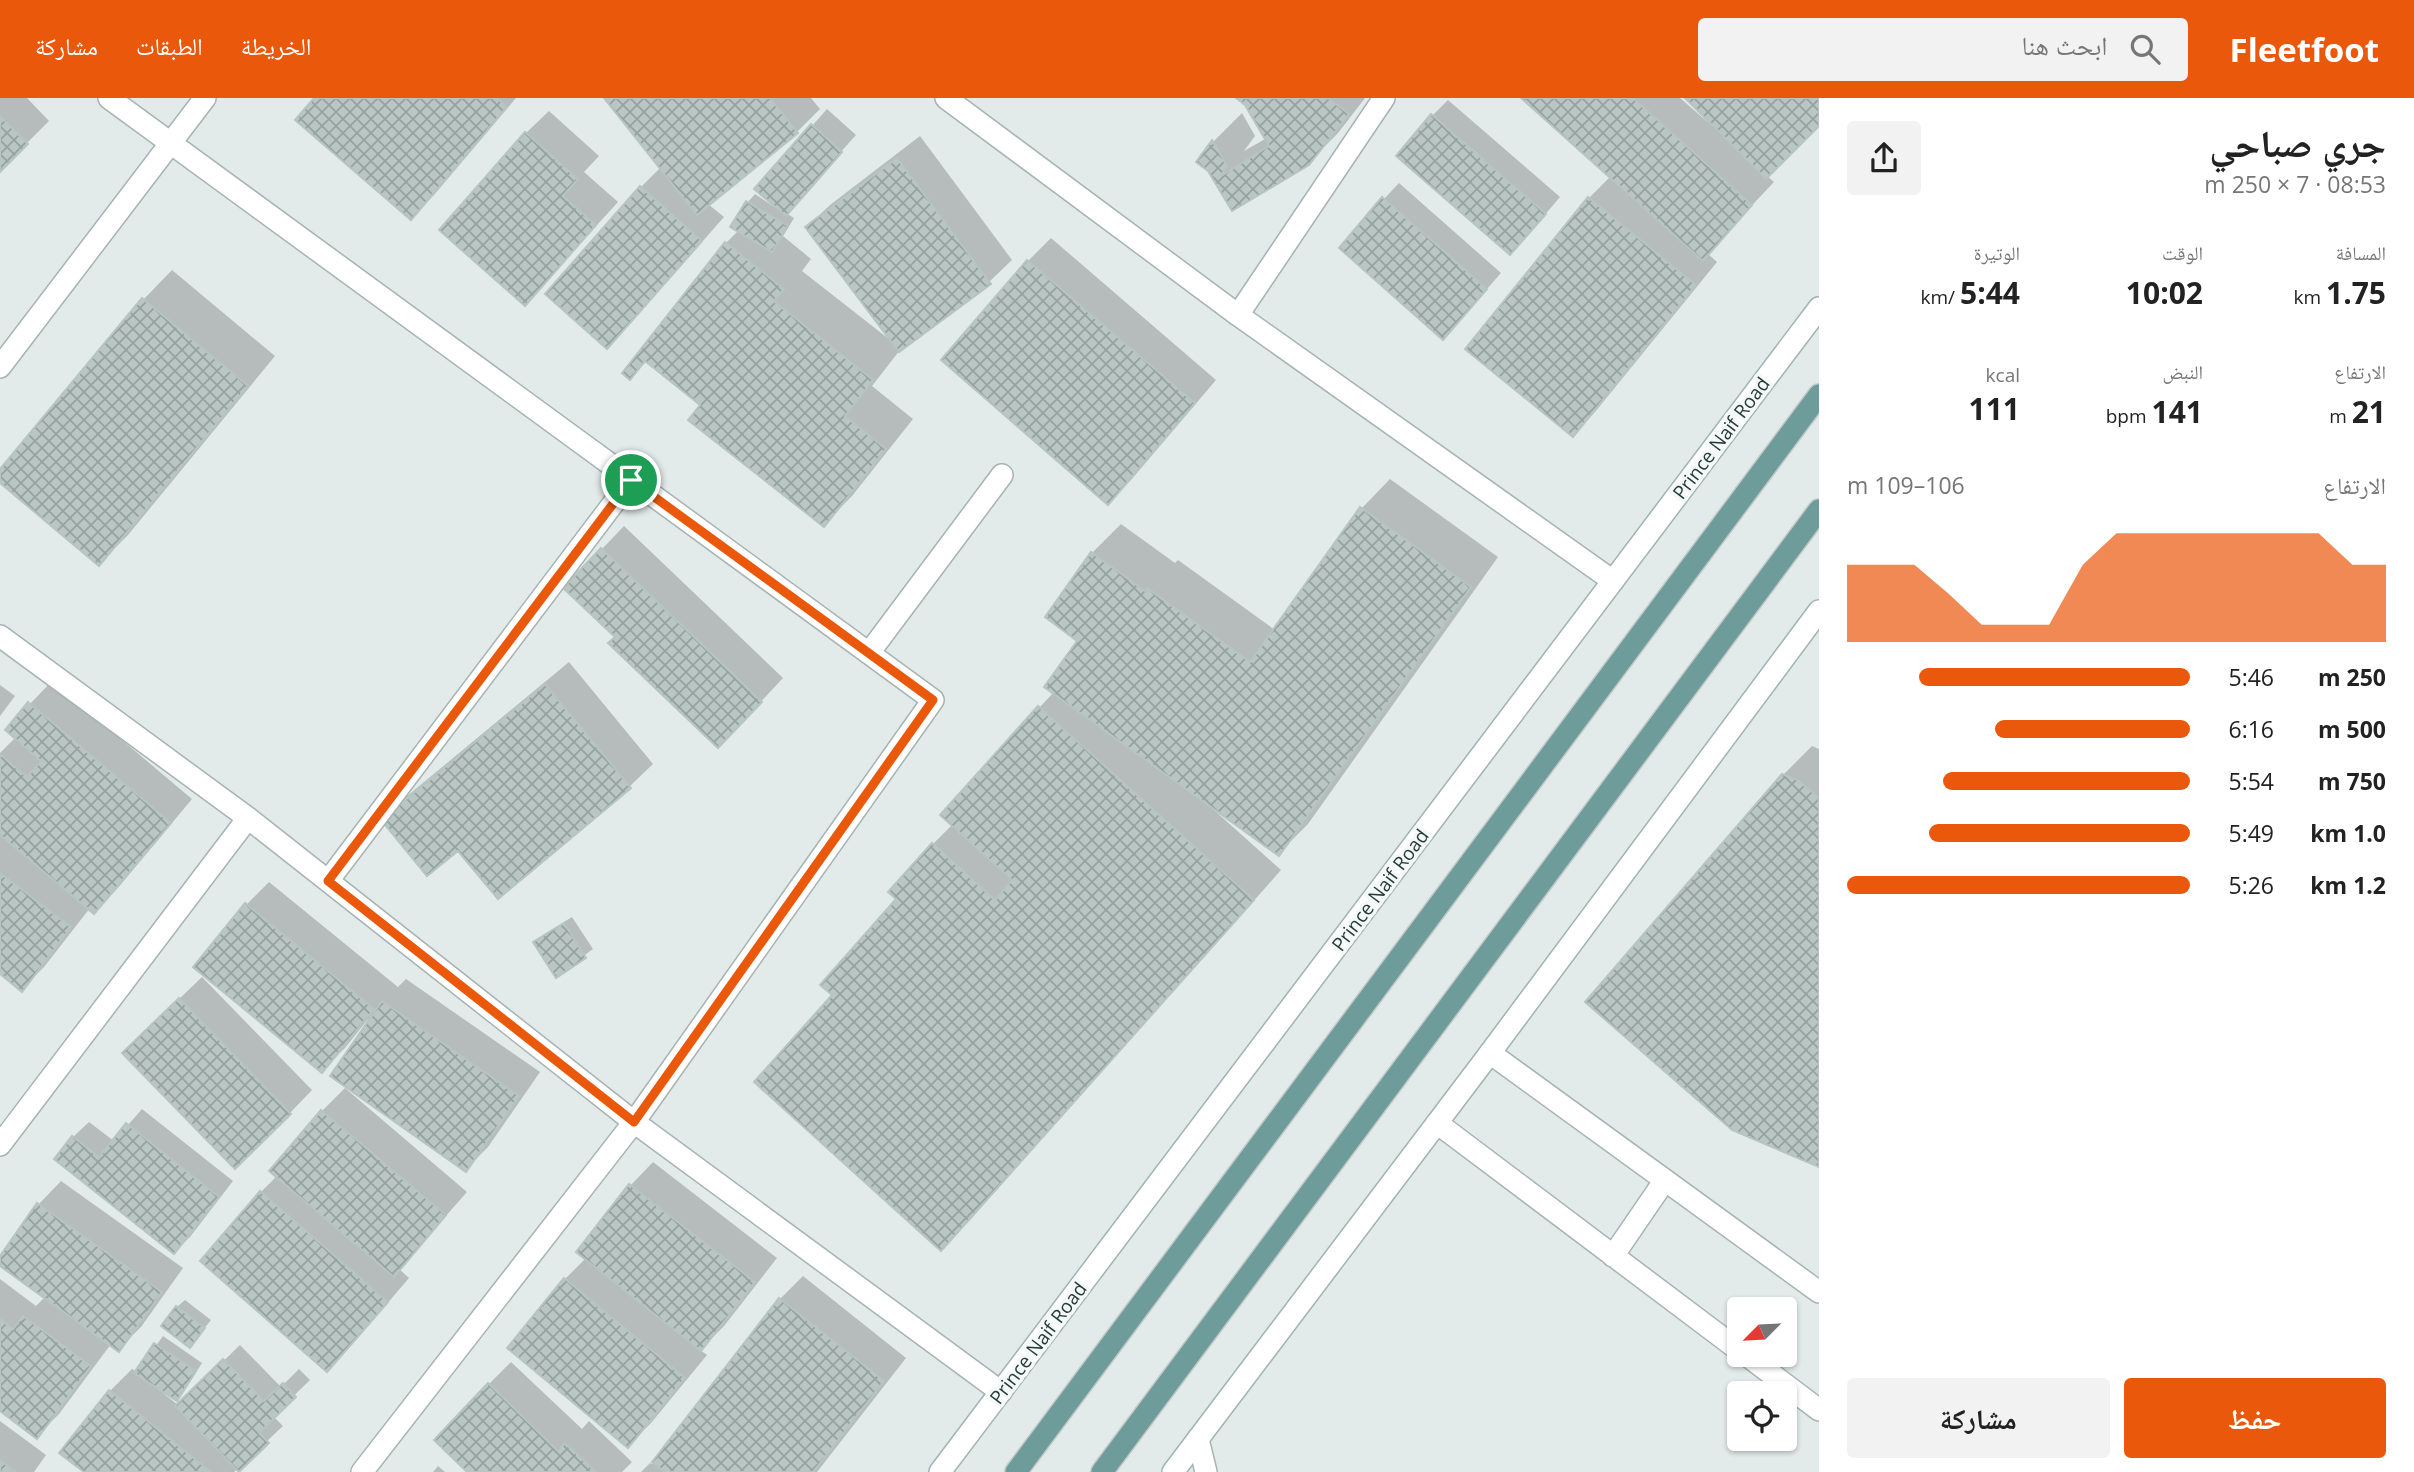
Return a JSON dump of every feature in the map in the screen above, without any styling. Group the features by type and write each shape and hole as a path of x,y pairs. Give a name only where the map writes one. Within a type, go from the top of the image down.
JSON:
{"main road":[{"path":"1016,1472 1819,395"},
{"path":"1102,1472 1819,510"}],"street":[{"path":"108,98 933,700 634,1122 362,1472"},
{"path":"0,367 205,98"},
{"path":"946,98 1238,315 1613,581"},
{"path":"1238,315 1384,98"},
{"name":"Prince Naif Road","path":"940,1472 1819,309"},
{"path":"869,653 1002,475"},
{"path":"328,881 631,480"},
{"path":"1173,1472 1490,1053 1819,611"},
{"path":"0,636 247,818 634,1122 1001,1392"},
{"path":"0,1145 247,818"},
{"path":"1490,1053 1819,1292"},
{"path":"1437,1123 1727,1341"},
{"path":"1614,1256 1665,1180"},
{"path":"1762,1367 1819,1410"},
{"path":"1198,1439 1206,1472"}],"building":[{"path":"314,98 497,98 507,107 411,220 295,120"},
{"path":"604,98 770,98 798,133 697,215"},
{"path":"1236,98 1328,98 1349,114 1309,165 1232,211 1208,171 1196,162 1212,140 1227,166 1221,176 1269,146 1245,105"},
{"path":"1521,98 1633,98 1752,205 1703,261"},
{"path":"1685,98 1817,98 1819,126 1766,179"},
{"path":"1431,114 1546,214 1510,255 1396,156"},
{"path":"0,116 28,144 0,172"},
{"path":"811,124 842,152 786,216 754,189"},
{"path":"525,132 578,179 563,196 596,225 525,306 439,230"},
{"path":"897,158 991,284 899,352 805,227"},
{"path":"640,186 702,241 607,349 545,294"},
{"path":"1382,197 1487,289 1443,340 1339,248"},
{"path":"1588,197 1696,285 1573,437 1465,349"},
{"path":"746,201 788,226 772,252 730,227"},
{"path":"725,242 784,289 774,301 873,380 845,416 886,449 824,527 688,420 700,405 645,361 630,380 622,373"},
{"path":"1027,260 1195,403 1108,505 941,360"},
{"path":"142,298 248,386 99,566 0,483 0,469"},
{"path":"1360,507 1471,587 1279,856 1044,687 1077,641 1045,617 1091,552 1145,591 1147,588 1250,662"},
{"path":"601,548 762,702 718,748 608,643 615,637 563,588"},
{"path":"545,684 631,788 498,899 458,851 427,876 381,820"},
{"path":"28,702 171,823 94,914 0,835 0,754 27,777 41,761 5,730"},
{"path":"1038,706 1254,900 941,1251 754,1082 832,995 820,985 896,899 888,892 932,843 995,900 1012,880 940,815"},
{"path":"1782,774 1798,780 1819,798 1819,1167 1732,1130 1585,1002"},
{"path":"0,873 71,927 22,992 0,974"},
{"path":"245,903 374,1009 322,1073 193,967"},
{"path":"564,923 586,958 556,978 533,942"},
{"path":"179,998 291,1114 235,1169 122,1053"},
{"path":"382,1001 519,1096 466,1172 330,1076"},
{"path":"321,1110 446,1215 394,1277 269,1171"},
{"path":"126,1123 219,1197 174,1254 54,1159 72,1136 99,1157"},
{"path":"629,1184 755,1282 701,1351 576,1252"},
{"path":"260,1191 388,1302 327,1372 200,1261"},
{"path":"37,1203 162,1292 119,1352 0,1266 0,1256"},
{"path":"564,1278 685,1378 628,1448 507,1348"},
{"path":"779,1298 884,1381 813,1472 665,1472 652,1462"},
{"path":"176,1306 205,1328 190,1348 161,1326"},
{"path":"23,1316 91,1366 37,1439 0,1411 0,1319 13,1329"},
{"path":"154,1343 196,1371 177,1401 134,1373"},
{"path":"223,1359 264,1401 283,1383 296,1397 259,1433 269,1443 239,1472 175,1406"},
{"path":"488,1383 558,1451 565,1443 596,1472 467,1472 434,1440"},
{"path":"109,1390 211,1472 84,1472 59,1453"},
{"path":"0,1460 16,1472 0,1472"}],"route":[{"path":"631,480 933,700 634,1122 328,881 631,480"}]}
